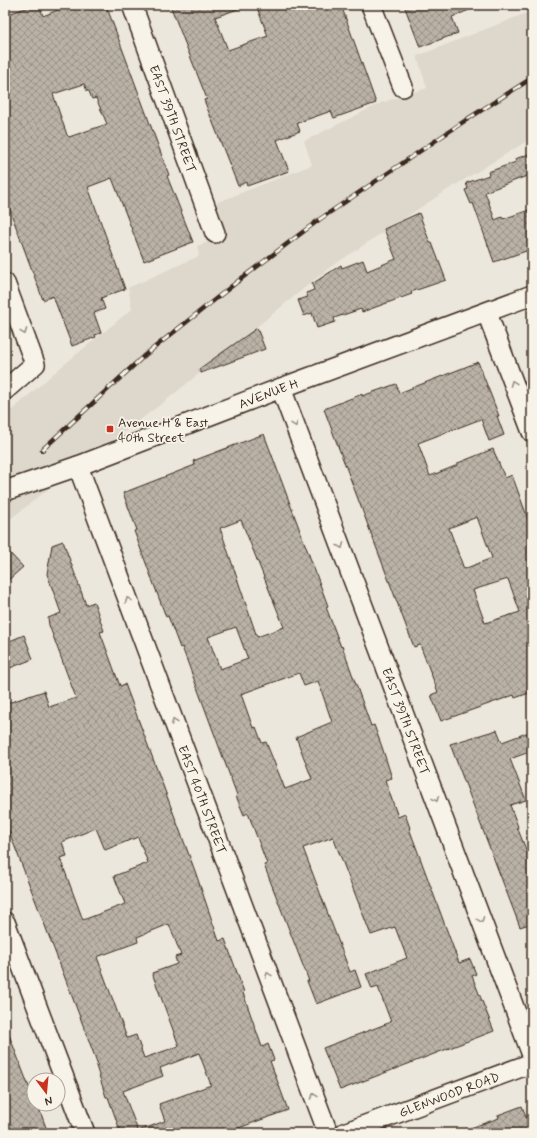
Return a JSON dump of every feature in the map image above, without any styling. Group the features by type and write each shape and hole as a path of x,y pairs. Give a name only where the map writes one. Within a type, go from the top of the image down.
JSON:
{"street":[{"name":"EAST 39TH STREET","path":"132,5 215,233"},
{"path":"371,5 403,87"},
{"path":"5,282 35,364 5,390"},
{"name":"AVENUE H","path":"5,491 78,466 281,388 532,295"},
{"path":"487,312 532,432"},
{"name":"EAST 39TH STREET","path":"281,388 532,1055"},
{"name":"EAST 40TH STREET","path":"78,466 328,1133"},
{"path":"5,922 85,1133"},
{"name":"GLENWOOD ROAD","path":"344,1133 532,1063"}],"shaded area":[{"path":"532,11 532,138 444,192 329,268 164,402 5,523 5,416 61,367 132,309 128,288 199,256 197,246 224,236 213,204 312,165 304,141 381,103 427,88 417,56"}],"building":[{"path":"35,5 39,5 43,16 70,5 106,5 169,175 167,176 193,242 144,261 112,178 88,187 125,289 101,298 105,309 94,313 101,333 95,335 96,337 72,346 53,296 43,300 5,197 5,15","holes":["84,84 87,91 89,91 92,99 96,98 107,124 69,137 53,94"]},
{"path":"170,5 243,5 244,7 215,17 228,50 268,36 256,5 341,5 376,103 334,118 331,111 297,123 300,131 277,140 289,171 247,186 246,182 238,186 204,100 207,99"},
{"path":"404,5 479,6 452,17 458,33 420,47"},
{"path":"532,153 532,174 485,192 495,220 502,217 503,219 532,209 532,249 494,262 473,203 471,204 465,190 468,189 466,183 489,175 488,172 516,162 515,159"},
{"path":"419,213 446,280 411,292 412,294 362,312 361,309 334,318 335,322 317,328 312,313 304,316 298,300 308,297 306,293 314,290 312,284 341,265 342,268 363,260 367,271 396,259 384,229"},
{"path":"257,328 265,349 201,373 199,369"},
{"path":"478,362 499,416 497,416 504,435 489,441 481,419 418,443 430,476 493,449 505,478 512,475 532,530 532,692 515,698 514,695 441,721 431,695 438,692 420,645 414,647 324,409 362,394 362,396 396,384 399,393","holes":["477,517 492,558 464,569 449,528","508,579 520,612 485,623 473,590"]},
{"path":"264,434 328,606 326,607 341,647 342,646 371,726 374,725 382,747 392,778 385,780 398,817 405,814 459,963 470,959 476,974 472,976 494,1031 340,1090 323,1048 391,1022 378,987 372,989 366,974 407,958 395,927 371,935 333,837 303,848 350,972 355,970 361,987 316,1004 307,981 309,981 264,865 267,864 248,813 244,815 236,796 237,795 182,647 180,648 168,616 166,617 134,531 137,530 123,493 195,465 193,461","holes":["241,520 284,627 257,637 220,528","236,627 248,659 220,669 208,637","299,673 304,686 318,681 332,722 296,737 312,779 285,789 266,742 262,743 256,727 253,728 241,694"]},
{"path":"63,541 86,605 94,602 104,631 100,632 120,686 125,684 195,871 219,941 225,939 262,1047 268,1044 274,1060 270,1061 288,1110 225,1133 121,1133 108,1097 106,1097 96,1066 98,1065 5,821 5,704 44,691 49,707 76,698 49,625 48,618 61,613 47,574 52,545","holes":["96,828 105,850 138,837 148,863 114,876 125,904 83,920 60,858 67,856 62,842","169,924 181,955 175,957 177,964 152,973 179,1046 144,1058 136,1035 127,1038 97,957 138,942 137,937","199,1053 211,1085 159,1104 165,1121 138,1131 123,1091 163,1076 160,1068"]},
{"path":"5,548 23,567 5,583"},
{"path":"24,635 33,659 5,670 5,643"},
{"path":"497,730 502,742 532,731 532,751 510,759 526,800 510,805 529,857 532,856 532,923 520,927 450,744"},
{"path":"6,1027 26,1079 26,1112 40,1112 48,1133 5,1133"},
{"path":"522,1106 532,1133 463,1133 462,1131 499,1118 498,1115"}],"railway":[{"path":"42,450 145,355 242,278 320,219 466,120 532,78"}],"place":[{"name":"Avenue H & East 40th Street","path":"110,429"}]}
